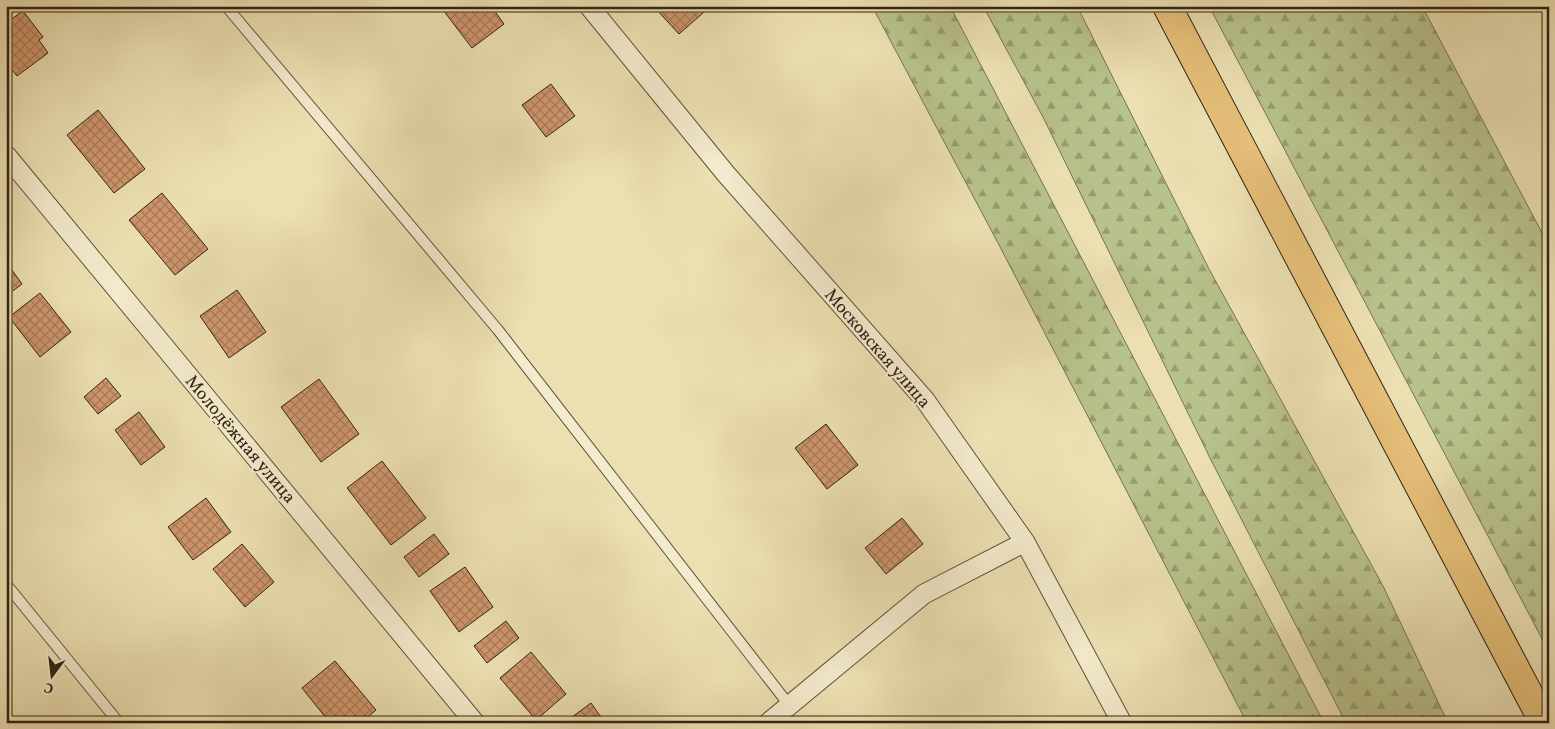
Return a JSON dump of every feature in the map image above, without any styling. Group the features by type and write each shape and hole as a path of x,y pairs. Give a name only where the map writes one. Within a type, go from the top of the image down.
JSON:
{"main road":[{"path":"1167,6 1544,723"}],"street":[{"name":"Московская улица","path":"589,6 726,174 926,400 1025,542 1122,723"},
{"name":"Молодёжная улица","path":"6,155 475,723"},
{"path":"768,723 924,594 1025,542"}],"lane":[{"path":"226,6 498,330 789,705"},
{"path":"6,584 119,723"}],"green space":[{"path":"872,6 950,6 1324,723 1247,723 998,243"},
{"path":"983,6 1077,6 1209,269 1383,586 1448,723 1346,723 1211,460 1043,117"},
{"path":"1209,6 1422,6 1549,246 1549,652"}],"building":[{"path":"440,6 491,6 504,24 472,48"},
{"path":"659,6 711,6 679,34 656,9"},
{"path":"23,11 43,37 39,40 48,53 17,76 6,62 6,23"},
{"path":"551,84 575,116 546,137 522,105"},
{"path":"98,110 145,169 114,193 67,135"},
{"path":"162,193 208,249 175,275 129,220"},
{"path":"6,263 22,284 6,296"},
{"path":"237,290 266,332 229,358 200,316"},
{"path":"40,293 71,332 40,357 9,317"},
{"path":"106,378 121,396 98,414 84,397"},
{"path":"319,379 359,434 321,462 281,407"},
{"path":"139,412 165,447 141,465 115,430"},
{"path":"826,424 858,465 827,489 795,448"},
{"path":"382,461 426,518 391,545 347,488"},
{"path":"206,498 231,532 193,560 168,527"},
{"path":"902,518 923,544 886,574 865,548"},
{"path":"434,534 449,554 419,577 404,557"},
{"path":"242,544 274,582 245,607 213,569"},
{"path":"465,567 493,607 459,632 430,591"},
{"path":"506,621 519,638 487,663 474,646"},
{"path":"531,652 566,694 536,720 500,678"},
{"path":"335,661 376,710 361,723 330,723 302,688"},
{"path":"591,703 605,723 564,723"}]}
